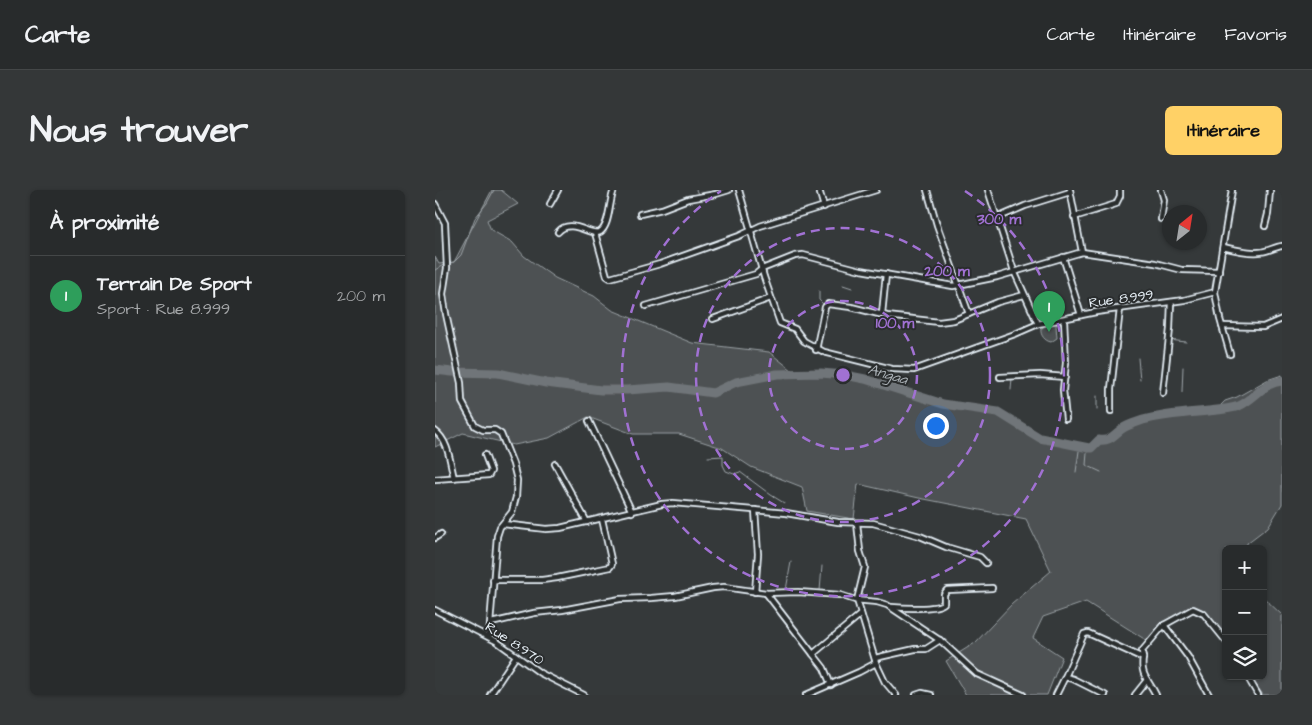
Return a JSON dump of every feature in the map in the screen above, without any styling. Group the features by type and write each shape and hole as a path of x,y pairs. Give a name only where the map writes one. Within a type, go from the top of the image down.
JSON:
{"street":[{"path":"550,204 558,190"},
{"path":"595,233 603,228 614,190"},
{"path":"640,214 662,209 688,199 729,190"},
{"path":"739,190 780,323 795,329 804,341 816,350 826,305 851,307 882,314 939,322 954,320 998,302 1025,295"},
{"path":"819,190 824,207"},
{"path":"595,233 607,276 610,278 660,264 751,230 877,190"},
{"path":"927,190 969,314"},
{"path":"988,190 1014,271 1038,324"},
{"path":"1074,217 1115,204 1120,196 1120,190"},
{"path":"1161,190 1164,200 1161,219"},
{"path":"1230,354 1215,292 1232,190"},
{"path":"1265,226 1270,190"},
{"path":"997,218 1025,206 1070,191 1082,252"},
{"path":"435,204 445,223 447,258 443,294 461,383 462,402 475,426 483,430 495,430 501,434 516,475 516,497 510,516 499,528 497,536 489,637"},
{"path":"558,232 564,228 573,227 583,228 595,233"},
{"path":"1223,247 1260,252 1282,246"},
{"path":"646,306 756,274 762,269 795,256 803,255 861,270 942,285 958,285 997,277 1082,252 1155,263 1182,270 1219,271"},
{"path":"1063,257 1081,315"},
{"path":"882,314 886,274"},
{"name":"Rue 8.999","path":"816,350 891,369 914,370 1038,324 1081,315 1171,302 1215,292"},
{"path":"713,319 771,298"},
{"path":"1163,393 1171,302"},
{"path":"1111,410 1111,389 1120,309"},
{"path":"1064,319 1066,363 1063,390 1066,419"},
{"path":"1222,326 1263,327 1282,319"},
{"path":"1000,377 1065,377"},
{"path":"589,421 632,512"},
{"path":"435,432 443,440 448,452 454,478"},
{"path":"435,479 489,475 491,471 485,455"},
{"path":"555,464 569,486 587,522"},
{"path":"503,524 546,529 673,503 786,513 857,523 873,523 920,536 946,547 981,557 986,563"},
{"path":"755,510 758,554 755,592"},
{"path":"493,580 557,578 610,567 612,564 602,519"},
{"path":"857,523 860,552 865,567 857,600 875,660 885,682 896,695"},
{"path":"435,538 441,534"},
{"path":"491,623 534,613 562,610 620,599 651,598 724,587 766,594 825,593 877,602 890,607 940,640 977,674 1023,695"},
{"path":"890,607 937,607 944,603 944,594 947,590 992,588"},
{"path":"766,594 824,668 831,685"},
{"path":"1156,695 1142,667 1142,650 1164,625 1193,609 1204,614 1222,637"},
{"path":"435,619 437,612"},
{"name":"Rue 8.970","path":"437,612 497,641 540,673 584,695"},
{"path":"813,654 861,614"},
{"path":"1164,625 1188,657 1209,695"},
{"path":"1056,695 1084,634 1088,633 1143,658"},
{"path":"806,695 831,685 875,660 915,649 926,649 940,640"},
{"path":"490,695 516,656"},
{"path":"1065,678 1073,678 1105,695"},
{"path":"1135,695 1147,680"},
{"path":"1249,680 1258,695"},
{"path":"916,695 922,693 931,695"}],"shaded area":[{"path":"492,190 501,190 518,204 487,220 491,230 512,242 524,256 555,278 594,296 612,310 692,343 769,352 797,374 821,373 865,379 943,404 998,412 1040,438 1058,440 1077,447 1091,448 1099,440 1104,441 1112,438 1124,427 1166,414 1215,411 1225,401 1237,397 1267,380 1282,375 1282,504 1268,527 1247,543 1247,545 1222,545 1222,636 1215,627 1191,607 1149,642 1086,602 1043,617 1033,638 1062,657 1047,695 966,695 946,661 975,643 1012,604 1051,571 1026,519 858,484 854,519 807,511 802,487 751,467 722,448 679,434 633,434 588,417 549,438 514,445 463,433 435,447 435,257 439,264 454,262"},
{"path":"1058,321 1056,326 1057,338 1051,342 1043,337 1041,329 1048,323"},
{"path":"1267,601 1282,615 1282,695 1263,695 1253,680 1267,680"}],"waterway":[{"path":"449,263 454,262 461,255 475,218 487,203 494,190"},
{"path":"696,190 701,200"},
{"path":"435,270 445,264"},
{"path":"843,285 852,288"},
{"path":"819,291 819,300 824,305"},
{"path":"1169,340 1186,342"},
{"path":"1138,358 1140,380"},
{"path":"1182,392 1183,367"},
{"name":"Angaa","path":"435,370 498,373 546,383 601,390 669,387 713,393 736,382 777,374 821,373 845,375 865,379 943,404 998,412 1040,438 1089,448 1099,440 1107,440 1125,427 1143,420 1239,406 1270,384 1282,381"},
{"path":"1011,390 1012,378"},
{"path":"1161,381 1161,395"},
{"path":"1097,396 1097,409"},
{"path":"1076,472 1079,451"},
{"path":"1087,453 1086,465 1101,472"},
{"path":"708,457 723,456 723,465 726,471 734,474 740,472 784,503"},
{"path":"786,590 791,562"},
{"path":"820,591 822,566"}],"place":[{"name":"Terrain De Sport","path":"1049,332"}]}
